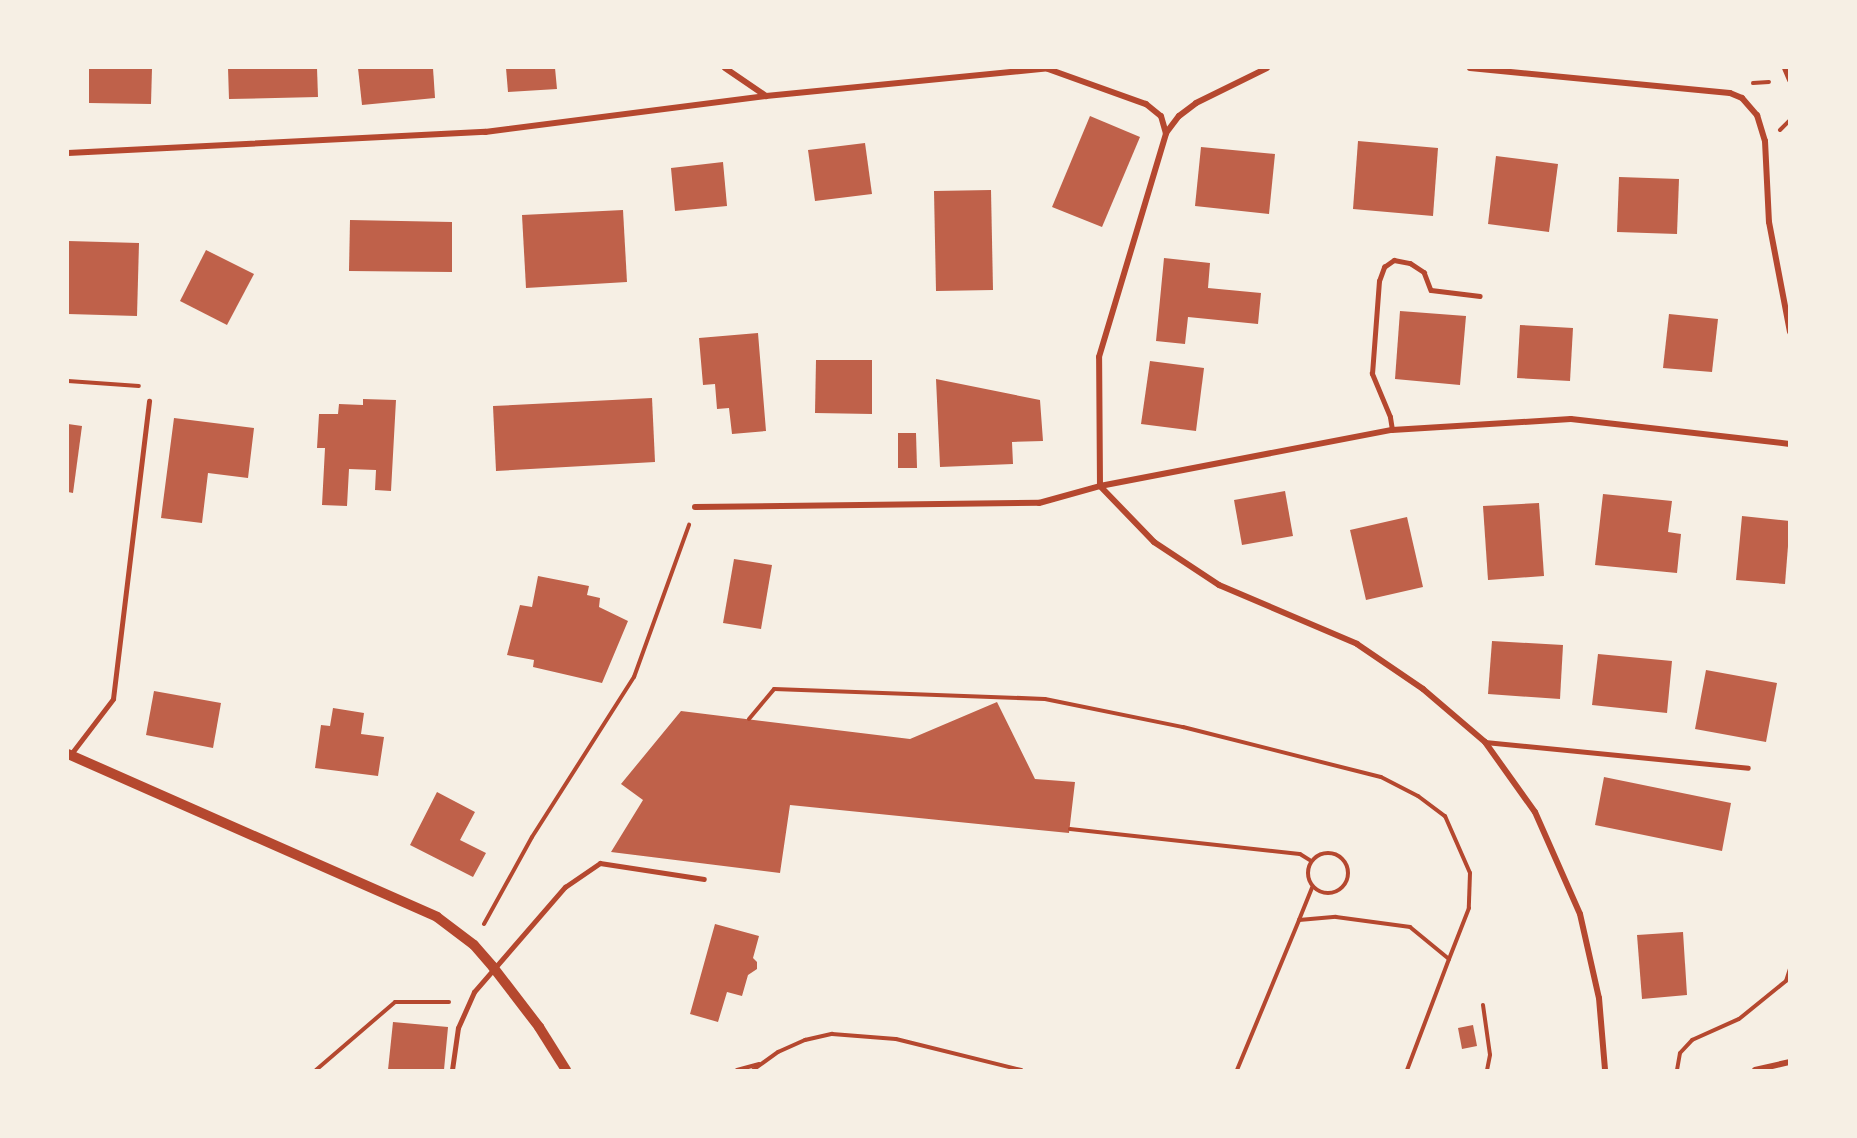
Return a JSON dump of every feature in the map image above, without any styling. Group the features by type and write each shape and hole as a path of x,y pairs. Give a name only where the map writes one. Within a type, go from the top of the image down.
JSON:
{"street":[{"path":"724,68 766,96"},
{"path":"1046,68 1146,104 1161,116 1166,133"},
{"path":"68,153 484,132 766,96 1051,68"},
{"path":"1267,68 1196,103 1179,116 1166,133 1099,357 1100,486 1154,542 1182,561 1219,585 1357,644 1423,688 1485,742 1535,812 1580,914 1599,998 1605,1071"},
{"path":"1470,68 1730,93 1751,105 1757,115 1765,141 1769,222 1790,332"},
{"path":"1785,68 1789,79"},
{"path":"695,507 1040,503 1100,486 1392,430 1571,419 1790,444"},
{"path":"69,755 437,917 474,945 493,967 539,1027 566,1071"},
{"path":"1755,1071 1790,1062"}],"lane":[{"path":"1392,430 1390,417 1372,374 1379,280 1384,267 1394,260 1410,263 1424,272 1431,290 1480,296"},
{"path":"69,755 113,699 149,401"},
{"path":"1485,742 1748,768"},
{"path":"452,1071 458,1028 466,1006 493,967 565,887 600,863 704,879"}],"path":[{"path":"68,381 150,387"},
{"path":"484,924 532,837 634,676 695,507"},
{"path":"749,719 774,689 1045,699 1183,727 1382,777 1418,796 1445,816 1470,873 1469,908 1407,1071"},
{"path":"1070,829 1300,854 1311,861"},
{"path":"1329,853 1341,858 1348,870 1346,883 1336,892 1323,893 1312,886 1307,874 1311,861 1316,856 1329,853"},
{"path":"1237,1071 1312,886"},
{"path":"1299,920 1336,917 1410,927 1449,959"},
{"path":"1677,1071 1680,1053 1692,1040 1738,1019 1786,981 1790,969"},
{"path":"316,1071 395,1002 459,1001 466,1006"},
{"path":"1483,1005 1490,1054 1487,1071"},
{"path":"737,1071 759,1064 778,1052 805,1040 832,1034 896,1039 1021,1071"},
{"path":"753,1071 759,1064"}],"building":[{"path":"89,68 152,68 151,104 89,103"},
{"path":"228,68 317,68 318,97 229,99"},
{"path":"358,68 433,68 435,98 362,105"},
{"path":"506,68 555,68 557,89 508,92"},
{"path":"1090,116 1140,137 1102,227 1052,207"},
{"path":"1358,141 1438,148 1433,216 1353,209"},
{"path":"865,143 872,194 815,201 808,150"},
{"path":"1201,147 1275,154 1269,214 1195,206"},
{"path":"1496,156 1558,164 1549,232 1488,224"},
{"path":"723,162 727,206 675,211 671,168"},
{"path":"1619,177 1679,179 1677,234 1617,232"},
{"path":"991,190 993,290 936,291 934,191"},
{"path":"623,210 627,282 526,288 522,215"},
{"path":"350,220 452,222 452,272 349,271"},
{"path":"68,241 139,243 137,316 68,314"},
{"path":"206,250 254,274 227,325 180,301"},
{"path":"1164,258 1210,263 1208,288 1261,293 1258,324 1188,317 1185,344 1156,341"},
{"path":"1400,311 1466,316 1460,385 1395,379"},
{"path":"1669,314 1718,319 1712,372 1663,368"},
{"path":"1520,325 1573,328 1570,381 1517,378"},
{"path":"758,333 766,431 732,434 729,408 717,409 715,384 703,385 699,338"},
{"path":"816,360 872,360 872,414 815,413"},
{"path":"1150,361 1204,368 1196,431 1141,424"},
{"path":"936,379 1040,400 1043,441 1012,442 1013,464 940,467"},
{"path":"652,398 655,462 496,471 493,406"},
{"path":"363,399 396,400 391,491 375,490 376,470 349,469 347,506 322,505 325,448 317,448 319,414 338,414 339,404 363,405"},
{"path":"174,418 254,428 248,478 208,473 202,523 161,518"},
{"path":"68,424 82,426 73,493 68,492"},
{"path":"898,433 916,433 917,468 898,468"},
{"path":"1285,491 1293,536 1242,545 1234,500"},
{"path":"1603,494 1672,501 1668,532 1681,534 1677,573 1595,565"},
{"path":"1539,503 1544,576 1488,580 1483,506"},
{"path":"1742,516 1790,521 1785,584 1736,580"},
{"path":"1407,517 1423,587 1366,600 1350,530"},
{"path":"734,559 772,565 761,629 723,623"},
{"path":"538,576 589,586 587,595 600,598 599,607 628,621 602,683 533,667 534,660 507,655 520,605 532,607"},
{"path":"1492,641 1563,645 1560,699 1488,694"},
{"path":"1598,654 1672,661 1667,713 1592,705"},
{"path":"1706,670 1777,683 1766,742 1695,729"},
{"path":"154,691 221,703 213,748 146,735"},
{"path":"997,702 1035,779 1075,782 1069,833 790,805 780,873 611,852 643,800 621,784 681,711 910,739"},
{"path":"333,708 364,713 361,734 384,737 378,776 315,768 321,725 330,726"},
{"path":"1604,777 1731,803 1722,851 1595,825"},
{"path":"437,792 475,812 460,840 486,853 473,877 410,845"},
{"path":"715,924 759,936 753,958 757,962 757,969 748,975 742,996 727,992 718,1022 690,1014"},
{"path":"1683,932 1687,995 1642,999 1637,935"},
{"path":"393,1022 448,1027 444,1070 388,1070"},
{"path":"1473,1025 1477,1046 1462,1049 1458,1028"}]}
